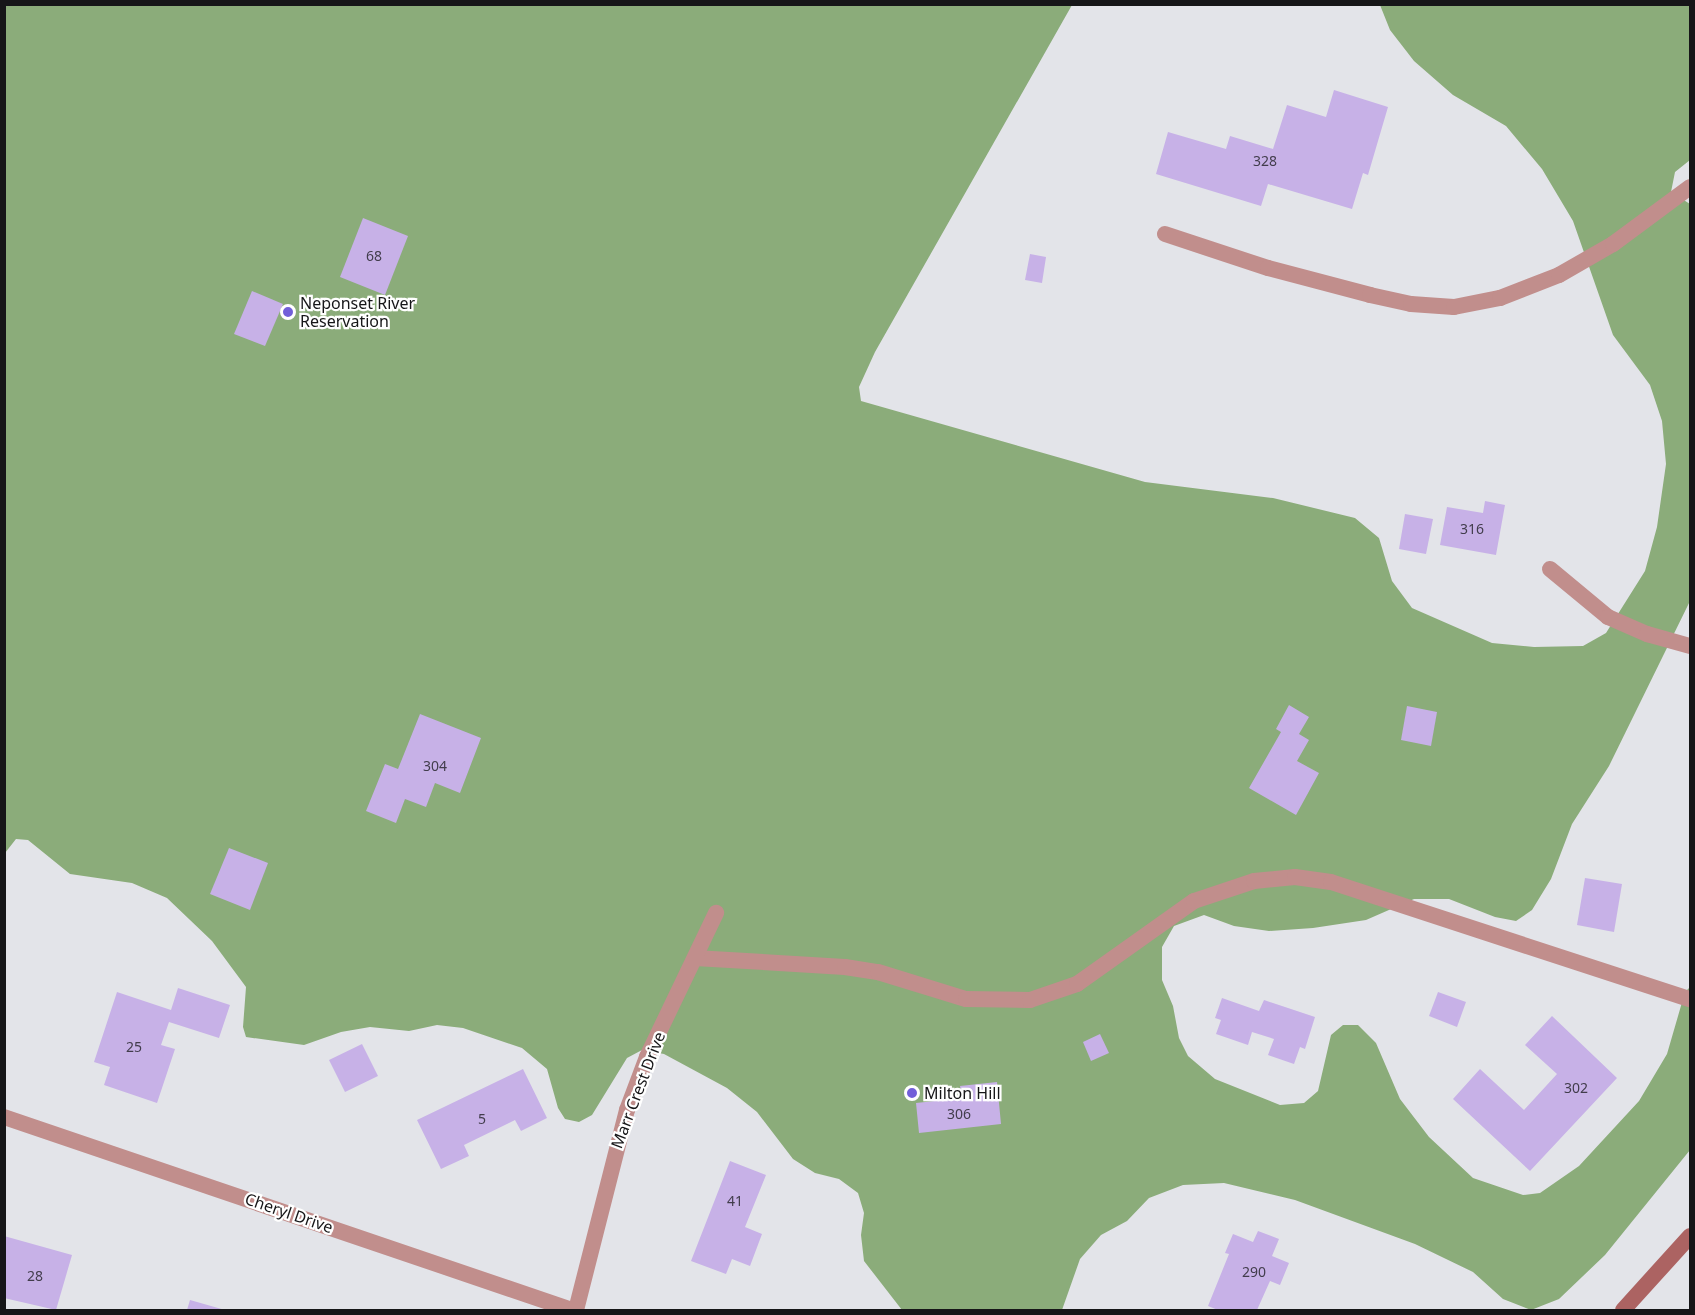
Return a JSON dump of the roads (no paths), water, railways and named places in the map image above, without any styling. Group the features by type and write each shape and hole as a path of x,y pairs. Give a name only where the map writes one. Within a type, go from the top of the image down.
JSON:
{"main road":[{"path":"1623,1311 1690,1236"}],"street":[{"path":"1165,234 1268,268 1348,289 1410,304 1454,307 1500,298 1559,275 1613,244 1690,188"},
{"path":"1550,569 1608,617 1626,627 1690,646"},
{"path":"695,958 836,966 878,972 973,1000 1030,1000 1077,984 1194,902 1254,881 1295,877 1331,882 1690,999"},
{"name":"Marr Crest Drive","path":"574,1311 627,1110 647,1057 716,913"},
{"name":"Cheryl Drive","path":"4,1117 574,1311"}],"place":[{"name":"Neponset River Reservation","path":"288,312"},
{"name":"Milton Hill","path":"912,1093"}]}
